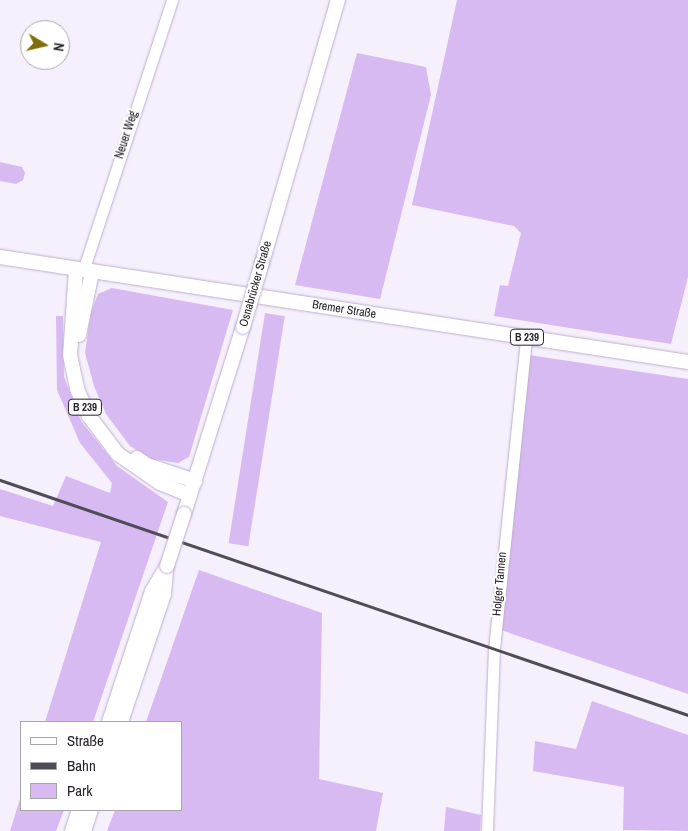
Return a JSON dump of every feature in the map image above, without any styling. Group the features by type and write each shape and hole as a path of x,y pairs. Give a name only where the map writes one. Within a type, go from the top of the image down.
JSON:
{"main road":[{"name":"Osnabrücker Straße","path":"121,721 164,594 167,566 243,327 338,0"},
{"name":"Bremer Straße","path":"0,257 688,362"},
{"name":"B 239","path":"84,271 76,356 84,386 95,412 121,446 147,465 195,481"},
{"name":"B 239","path":"84,271 70,355 77,389 89,416 118,454 160,483 190,495"},
{"name":"Osnabrücker Straße","path":"109,721 152,591 167,566"},
{"path":"72,831 79,811"},
{"path":"84,831 91,811"}],"street":[{"name":"Neuer Weg","path":"84,271 172,0"},
{"name":"Holger Tannen","path":"487,831 494,649 526,337"}],"green space":[{"path":"457,0 688,0 688,277 671,344 494,316 500,285 508,286 521,233 514,226 412,205"},
{"path":"357,53 426,67 431,95 380,299 295,285"},
{"path":"0,162 22,167 25,173 23,180 16,184 0,181"},
{"path":"112,288 233,310 189,457 178,463 152,459 130,446 106,414 94,386 85,353 91,312 98,294"},
{"path":"265,313 285,316 248,546 229,543"},
{"path":"56,316 63,316 64,377 81,421 117,466 168,502 93,721 45,721 101,542 0,516 0,489 53,506 66,476 110,493 112,483 80,443 57,390"},
{"path":"529,355 688,379 688,694 501,630"},
{"path":"199,570 322,613 319,779 383,793 376,831 107,831 115,811 182,811 182,721 146,721"},
{"path":"592,701 688,735 688,831 623,830 624,787 533,771 535,741 576,749"},
{"path":"20,799 20,811 64,811 56,831 10,831"},
{"path":"446,807 481,815 480,831 444,831"}],"railway":[{"path":"0,480 688,715"}]}
